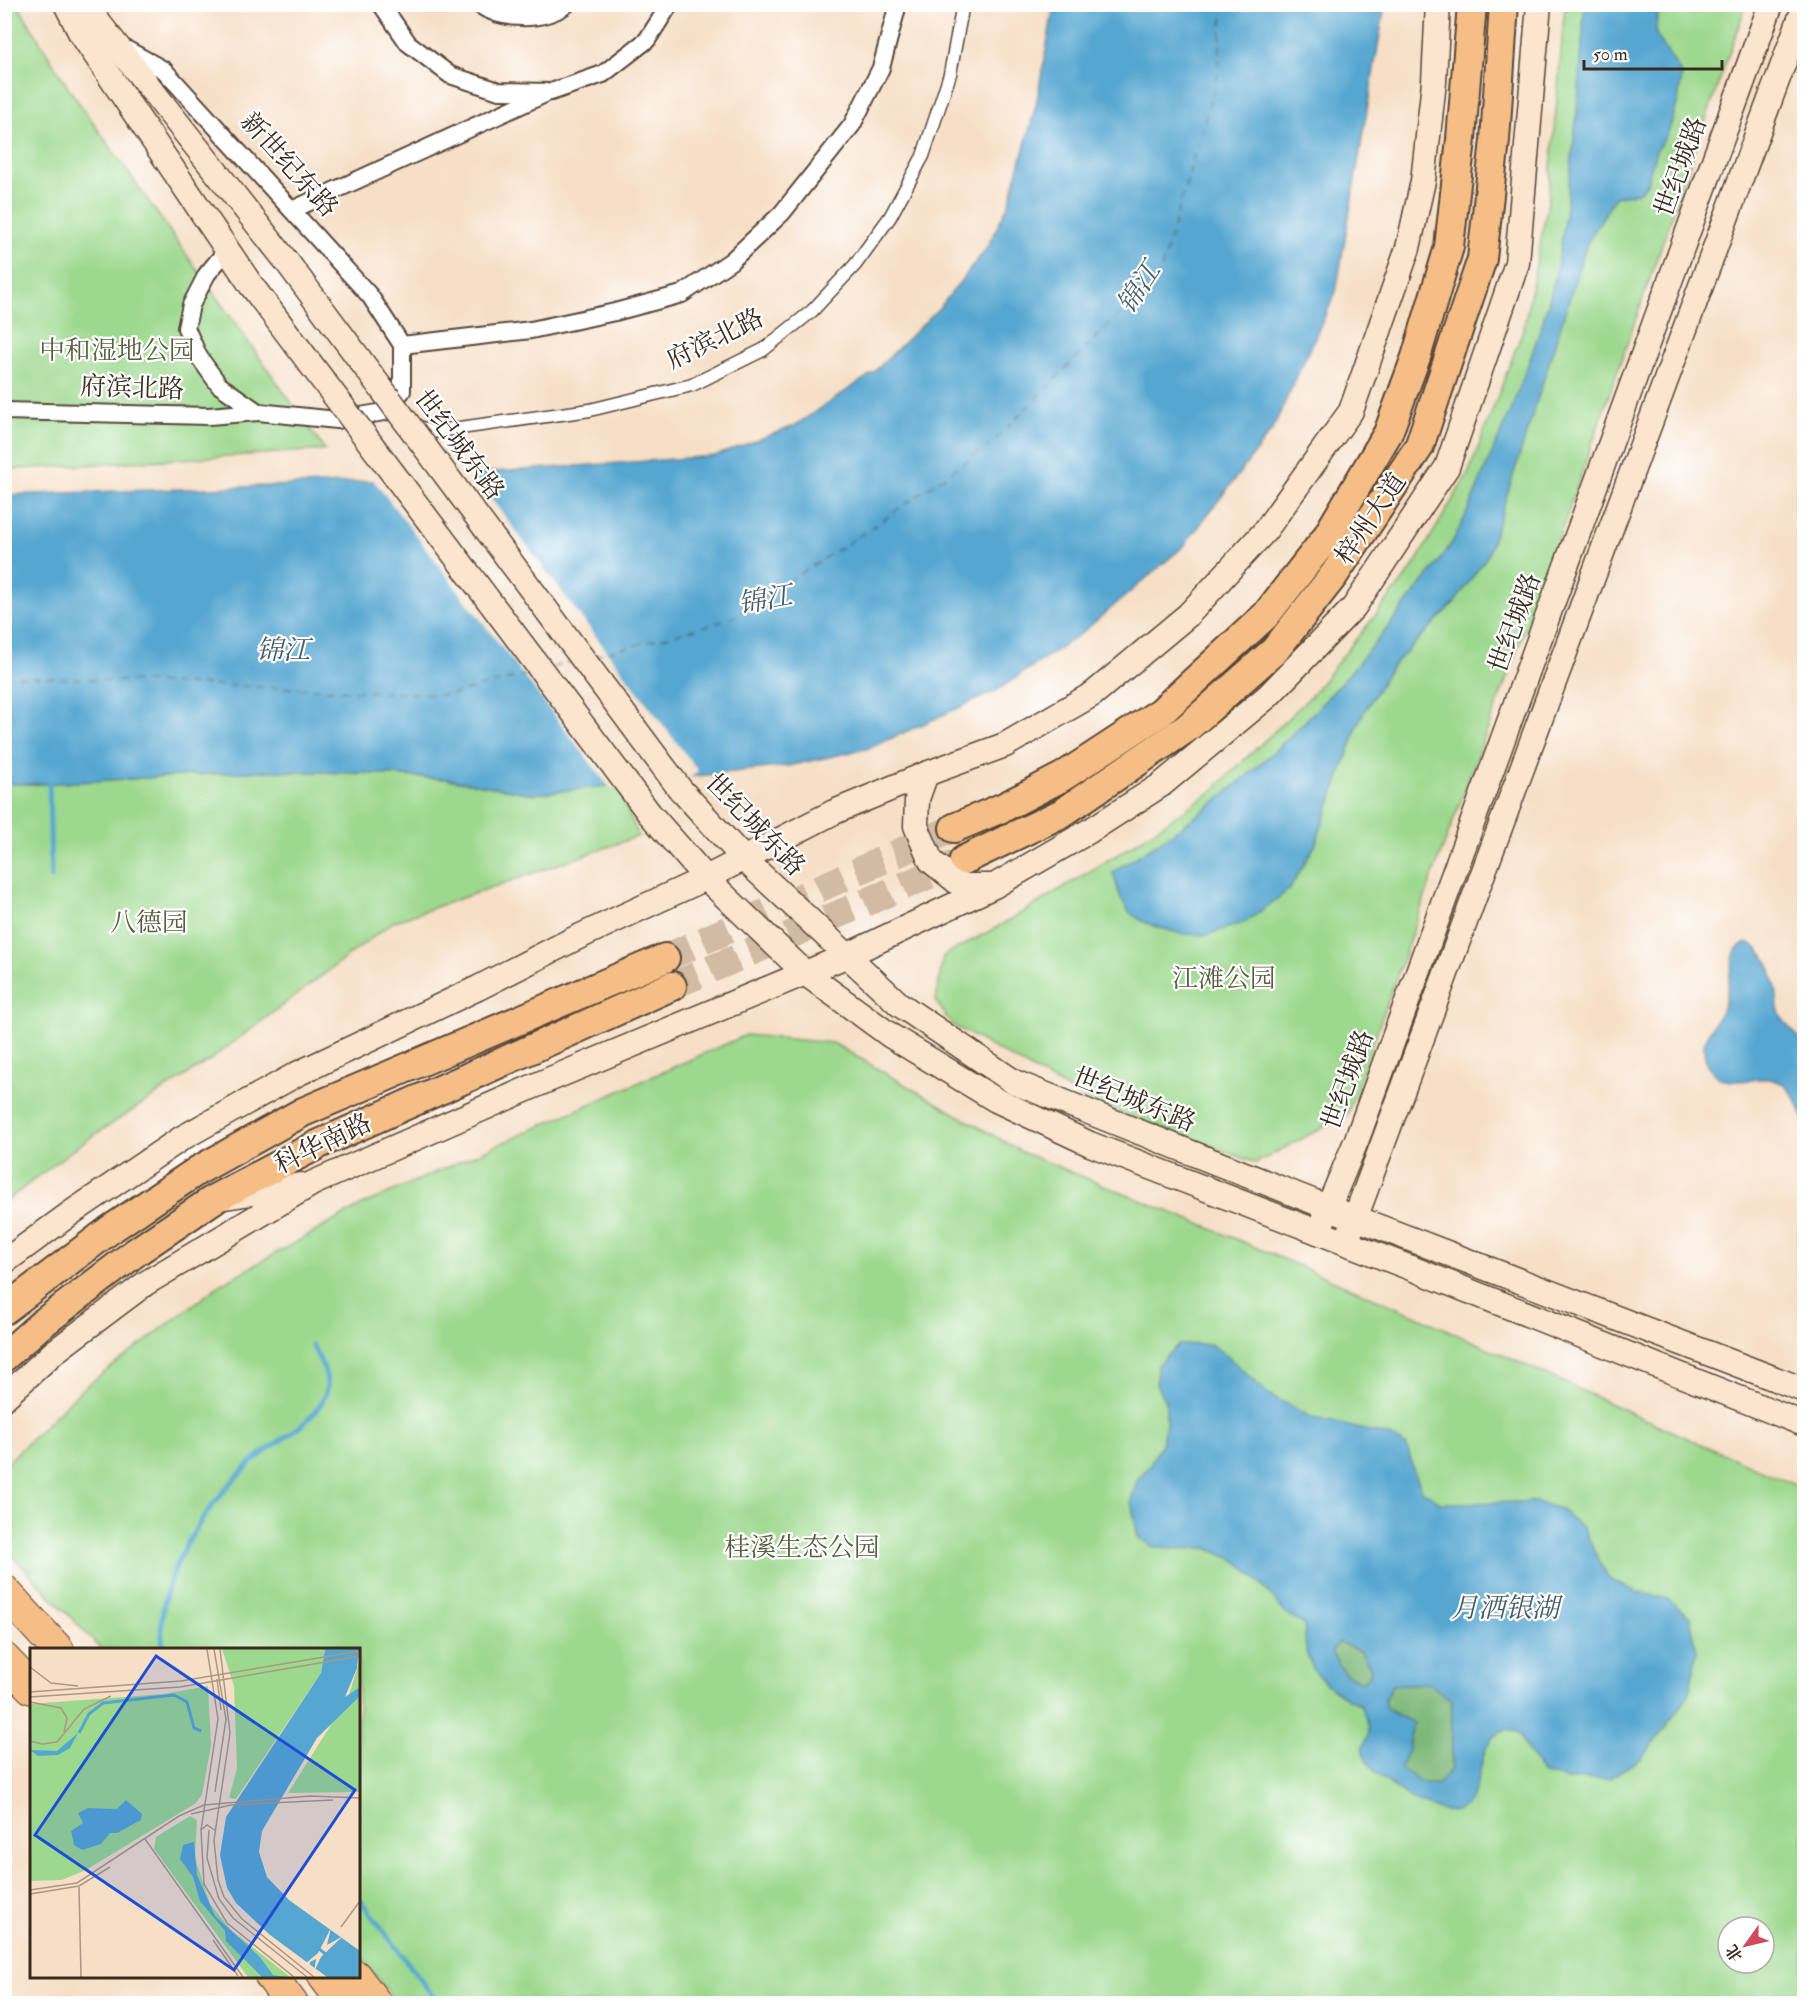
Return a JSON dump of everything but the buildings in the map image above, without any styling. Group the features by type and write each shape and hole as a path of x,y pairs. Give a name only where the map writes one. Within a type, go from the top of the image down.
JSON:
{"highway":[{"name":"梓州大道","path":"954,828 1004,807 1062,777 1161,712 1266,615 1326,538 1388,433 1416,357 1449,247 1472,4"},
{"name":"梓州大道","path":"964,860 1062,813 1186,728 1275,650 1334,575 1419,447 1482,259 1495,140 1504,4"},
{"name":"科华南路","path":"4,1310 111,1229 197,1171 303,1112 665,958"},
{"name":"科华南路","path":"4,1357 39,1326 135,1252 214,1199 319,1144 672,986"},
{"path":"4,1591 56,1648"},
{"path":"4,1659 30,1687"},
{"path":"271,1978 290,2004"},
{"path":"325,1978 345,2004"},
{"path":"357,1978 376,2004"}],"main road":[{"path":"66,4 80,32 251,285 649,813 706,878 806,974 891,1035 996,1100 1090,1144 1804,1424"},
{"name":"新世纪东路","path":"84,4 287,262"},
{"path":"4,1262 71,1213 182,1138 297,1074 478,988 572,940 706,878 834,812 926,774 1005,745 1093,694 1188,615 1265,531 1351,411 1408,248 1423,181 1434,82 1438,4"},
{"path":"4,1398 54,1352 146,1283 313,1183 541,1083 806,974 994,886 1091,830 1161,785 1268,696 1354,607 1447,467 1517,263 1539,4"},
{"name":"世纪城路","path":"1318,1232 1357,1138 1771,4"},
{"name":"世纪城路","path":"1346,1243 1804,8"},
{"name":"世纪城东路","path":"287,262 680,789 744,859 899,1004 1014,1082 1355,1218"},
{"path":"926,774 917,799 916,826 930,861 962,886 994,886"},
{"path":"214,1199 313,1183"},
{"path":"1355,1218 1804,1390"}],"street":[{"path":"381,4 408,43 450,75 499,91 551,92"},
{"path":"478,4 509,17 538,16 567,4"},
{"path":"292,210 551,92 603,74 647,40 670,4"},
{"path":"384,412 402,391 402,345 531,330 615,312 682,294 731,261 782,213 852,125 881,68 898,4"},
{"name":"府滨北路","path":"4,411 209,416 258,412 337,420 384,412 431,432 590,410 692,385 763,350 812,311 855,265 890,217 922,156 936,116 950,74 963,4"},
{"name":"新世纪东路","path":"115,44 164,70 370,296 402,345"},
{"name":"府滨北路","path":"227,249 207,274 191,304 186,328 199,357 219,385 258,412"}],"green space":[{"name":"中和湿地公园","path":"17,4 69,89 325,450 5,470 4,5"},
{"name":"江滩公园","path":"1565,5 1746,5 1549,566 1438,861 1347,1115 1256,1163 1088,1101 951,1024 936,1001 943,956 1010,920 1128,848 1211,792 1310,697 1410,572 1469,472 1524,327 1548,203"},
{"name":"八德园","path":"261,771 363,773 446,779 534,794 615,784 639,836 393,922 210,1060 79,1145 5,1202 5,784 44,784"},
{"name":"桂溪生态公园","path":"746,1035 833,1043 1022,1152 1229,1236 1419,1317 1804,1489 1804,2003 397,2003 360,1955 360,1648 100,1648 5,1548 5,1465 81,1390 221,1284 364,1204"},
{"path":"1338,1642 1361,1651 1371,1669 1370,1675 1362,1683 1345,1674 1331,1652"},
{"path":"1428,1683 1452,1700 1452,1768 1437,1785 1421,1782 1400,1768 1408,1749 1405,1719 1386,1708 1384,1700 1392,1685"}],"water":[{"name":"锦江","path":"1054,5 1385,5 1336,292 1272,430 1184,546 1082,633 996,691 870,748 788,766 534,794 446,779 363,773 261,771 44,784 5,784 4,495 328,484 715,456 794,426 874,372 941,306 986,249 1009,203 1036,105"},
{"path":"1584,5 1664,5 1657,17 1656,34 1682,75 1678,101 1669,131 1656,151 1647,183 1640,192 1615,197 1587,243 1488,555 1455,602 1390,669 1360,719 1315,846 1289,890 1246,922 1206,935 1181,934 1142,921 1129,912 1120,896 1113,873 1198,815 1270,755 1304,723 1368,652 1399,613 1444,554 1461,525 1525,374 1554,282 1574,144"},
{"path":"1747,942 1759,950 1767,961 1777,991 1779,1013 1804,1045 1804,1121 1795,1099 1785,1086 1774,1080 1725,1080 1714,1074 1706,1060 1705,1040 1723,1008 1734,956 1737,949"},
{"name":"月洒银湖","path":"1210,1344 1227,1356 1270,1395 1311,1417 1390,1436 1407,1446 1422,1490 1441,1503 1536,1502 1561,1509 1582,1527 1609,1579 1637,1592 1666,1598 1690,1617 1697,1651 1690,1691 1667,1726 1641,1759 1609,1778 1567,1780 1542,1773 1517,1733 1508,1729 1493,1738 1487,1746 1478,1781 1469,1803 1462,1809 1451,1812 1414,1800 1377,1773 1367,1762 1363,1753 1368,1728 1360,1705 1327,1685 1315,1671 1307,1654 1304,1625 1285,1613 1263,1586 1237,1561 1206,1548 1152,1547 1138,1537 1131,1501 1137,1480 1150,1465 1161,1444 1166,1424 1166,1404 1156,1384 1157,1365 1178,1345","holes":["1339,1642 1361,1651 1371,1669 1370,1675 1362,1682 1345,1674 1331,1652","1428,1683 1452,1700 1452,1768 1437,1785 1421,1782 1400,1768 1408,1749 1413,1723 1386,1709 1384,1700 1392,1685"]}],"pier":[{"path":"470,471 698,771 688,780 610,788 372,478"}],"waterway":[{"path":"49,777 51,878"},
{"path":"164,1648 162,1624 166,1597 174,1570 203,1518 240,1474 258,1457 307,1421 321,1403 326,1392 327,1380 324,1368 312,1345"},
{"path":"360,1900 439,2004"}],"ferry route":[{"path":"594,656 728,620 870,529 992,443 1160,273 1218,74 1223,4"},
{"path":"553,667 572,662"},
{"path":"4,676 450,695 528,674"}],"tunnel":[{"path":"665,958 954,828"},
{"path":"672,986 964,860"}]}
